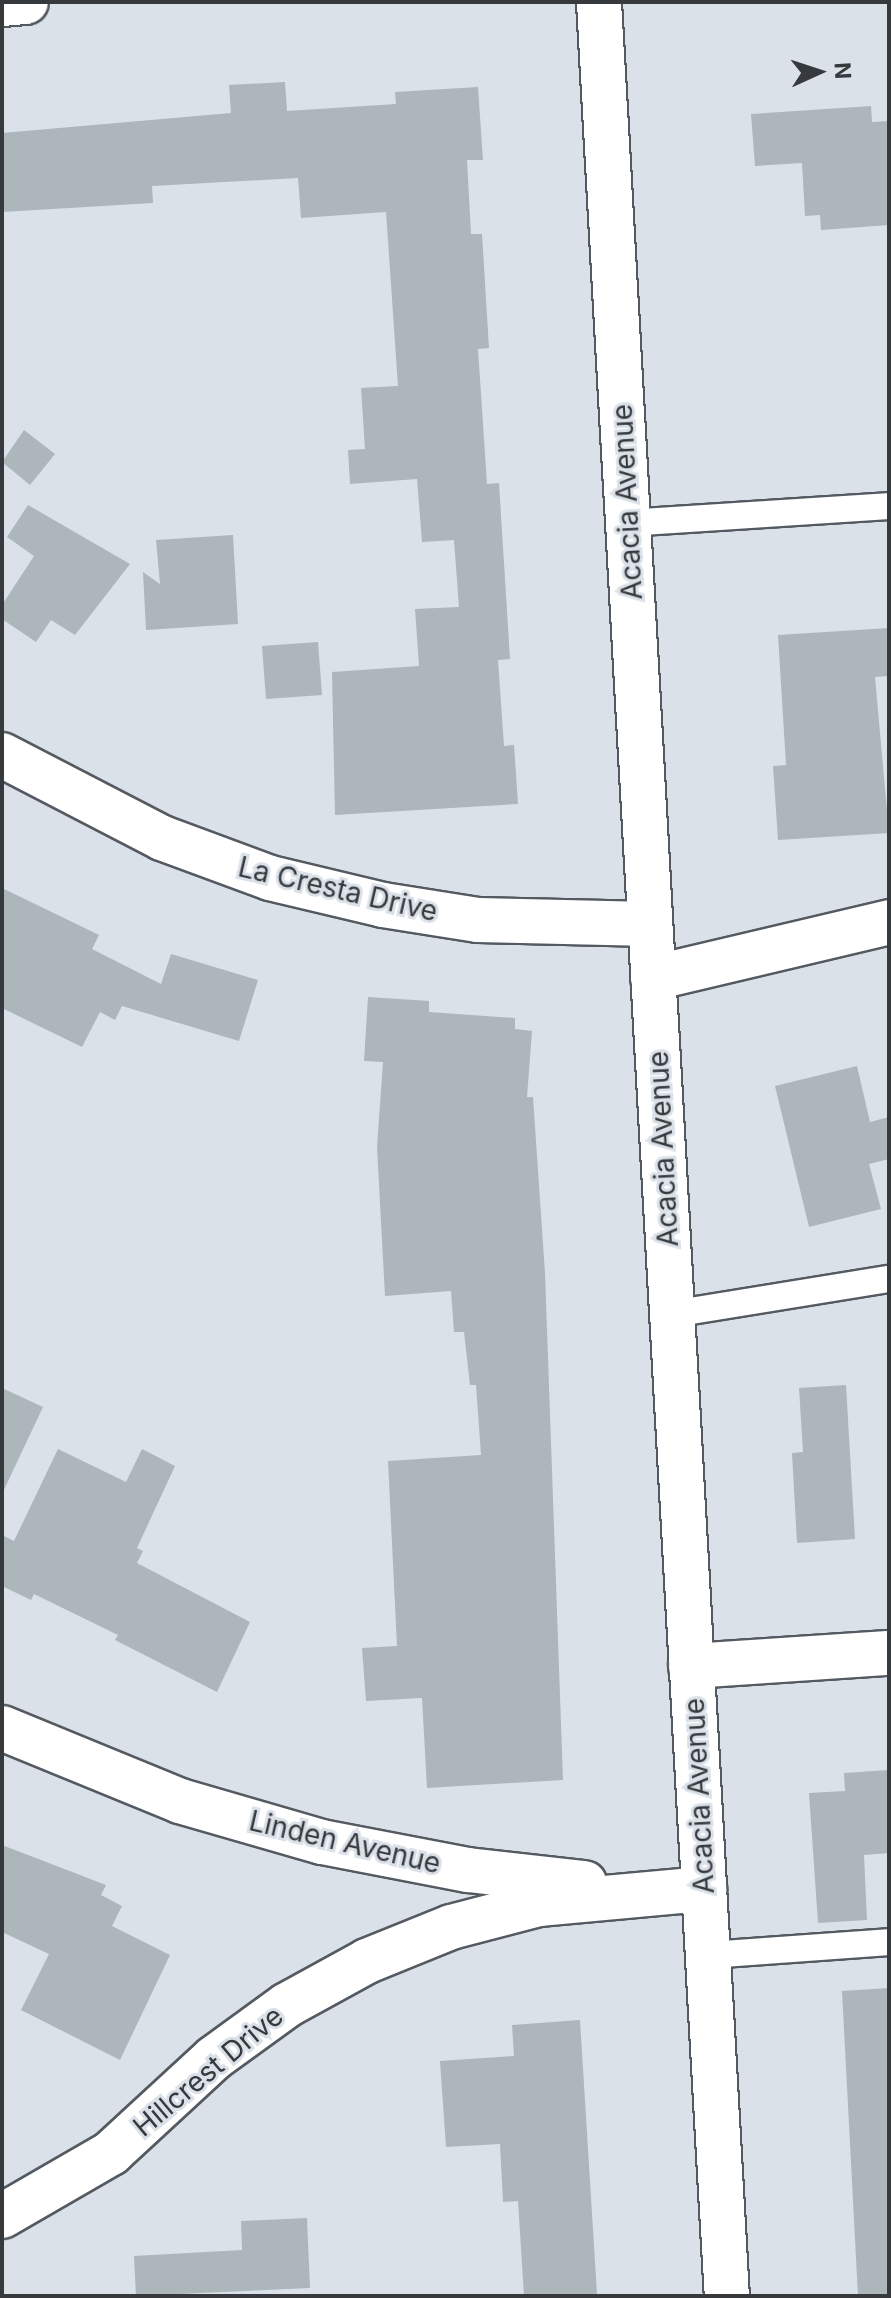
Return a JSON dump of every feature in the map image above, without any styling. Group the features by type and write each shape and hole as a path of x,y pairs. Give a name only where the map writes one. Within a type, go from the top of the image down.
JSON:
{"street":[{"path":"2,4 26,2"},
{"name":"Acacia Avenue","path":"599,2 727,2296"},
{"name":"La Cresta Drive","path":"2,755 162,838 270,878 383,905 478,920 650,924"},
{"path":"653,978 889,922"},
{"path":"691,1666 889,1653"},
{"name":"Linden Avenue","path":"2,1728 180,1801 322,1842 468,1870 704,1889"},
{"name":"Hillcrest Drive","path":"2,2216 111,2153 214,2058 287,2005 367,1961 451,1927 539,1904 704,1889"}],"lane":[{"path":"628,523 889,506"},
{"path":"672,1314 889,1279"},
{"path":"708,1955 889,1942"}],"building":[{"path":"285,82 287,111 396,104 395,92 478,87 483,160 467,160 471,234 482,234 489,348 478,349 487,484 499,483 510,659 498,660 504,746 514,745 518,804 335,815 332,672 419,666 415,609 459,607 454,540 422,542 417,479 350,484 348,450 365,449 361,388 398,386 386,212 301,218 298,178 152,186 153,203 2,212 2,133 231,113 229,85"},
{"path":"871,106 872,122 889,121 889,225 821,230 820,215 805,216 802,163 755,166 751,114"},
{"path":"24,430 55,454 30,485 2,462"},
{"path":"28,505 130,564 75,635 51,620 36,642 2,619 2,605 34,556 7,537"},
{"path":"233,535 238,624 146,630 143,572 160,584 156,540"},
{"path":"889,628 889,676 875,677 889,833 778,840 773,766 786,765 778,635"},
{"path":"318,642 322,695 266,699 262,646"},
{"path":"2,888 99,935 92,949 161,984 171,954 258,980 239,1041 122,1006 115,1020 100,1012 82,1047 2,1008"},
{"path":"368,997 429,1001 429,1012 515,1018 515,1029 532,1031 527,1097 533,1097 545,1273 563,1780 427,1788 422,1698 366,1701 362,1648 397,1646 388,1461 481,1455 476,1385 470,1385 464,1332 454,1332 451,1291 385,1296 377,1147 383,1062 364,1061"},
{"path":"857,1066 870,1122 889,1117 889,1159 869,1164 881,1209 809,1227 775,1086"},
{"path":"846,1385 855,1539 797,1543 792,1453 803,1452 799,1388"},
{"path":"2,1388 43,1407 2,1494"},
{"path":"58,1449 126,1482 142,1449 175,1466 137,1548 143,1551 137,1563 250,1622 217,1692 115,1640 118,1635 34,1594 31,1600 2,1586 2,1535 14,1541"},
{"path":"889,1770 889,1853 864,1855 867,1920 818,1923 809,1793 845,1791 844,1773"},
{"path":"2,1845 106,1885 101,1895 122,1906 112,1926 170,1955 120,2060 21,2010 49,1954 2,1932"},
{"path":"889,1988 889,2296 858,2296 842,1991"},
{"path":"580,2020 597,2294 524,2296 518,2201 503,2202 500,2144 446,2147 440,2061 514,2056 512,2025"},
{"path":"307,2218 310,2288 136,2296 134,2256 242,2250 241,2221"}]}
